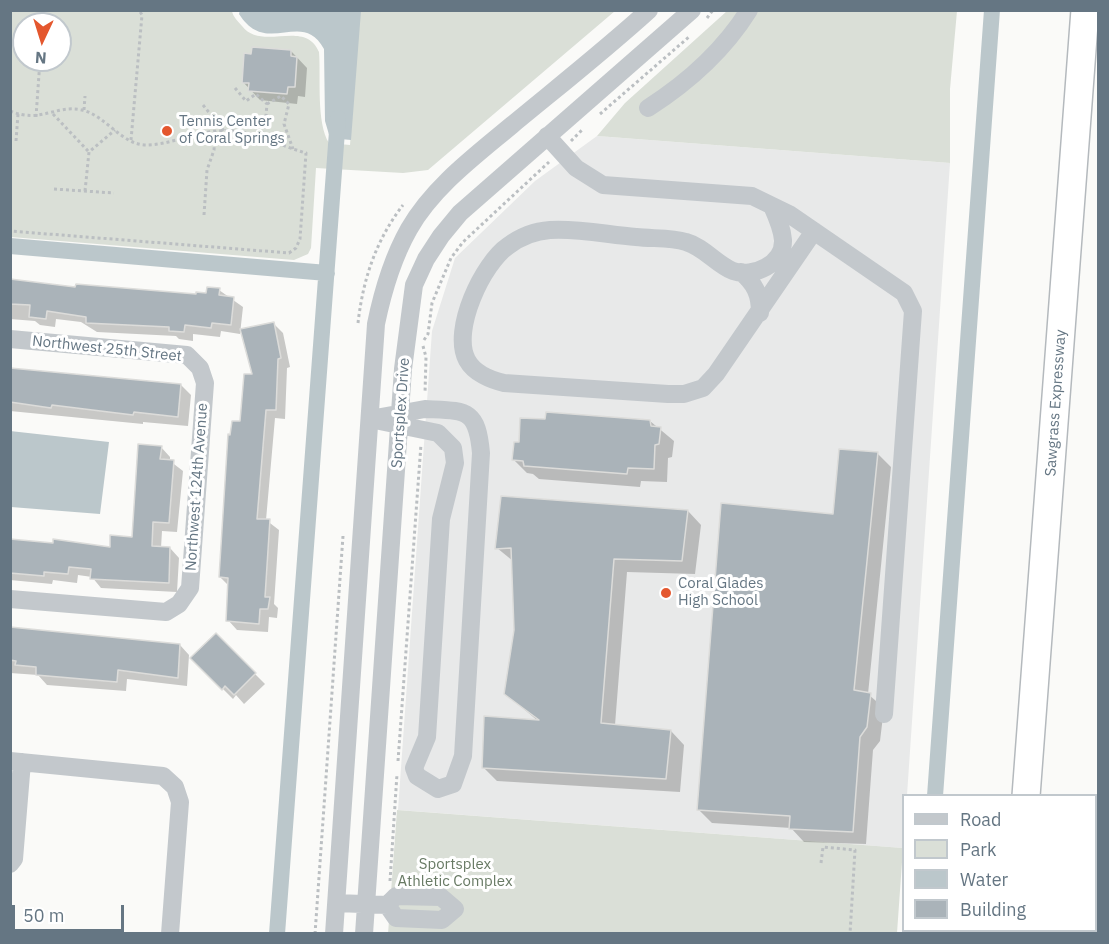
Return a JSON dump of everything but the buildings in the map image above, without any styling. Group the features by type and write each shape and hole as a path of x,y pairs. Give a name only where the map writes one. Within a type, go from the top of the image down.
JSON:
{"highway":[{"name":"Sawgrass Expressway","path":"1026,794 1085,10"}],"street":[{"name":"Sportsplex Drive","path":"334,933 378,312 396,255 410,227 440,189 475,156 649,10"},
{"name":"Sportsplex Drive","path":"364,933 400,420 408,320 414,285 426,259 460,213 692,10"},
{"path":"648,108 692,76 721,47 749,10"},
{"path":"547,136 576,168 603,185 752,196 814,231 904,292 913,311 884,714"},
{"path":"772,206 780,223 783,243 777,258 766,268 751,273 733,271 686,242 551,230 528,234 507,246 488,268 464,323 463,342 467,360 491,380 504,384 684,394 703,388 716,374 760,313 775,285 814,231"},
{"path":"741,272 752,281 760,297 760,313"},
{"name":"Northwest 25th Street","path":"10,339 187,355 200,368"},
{"name":"Northwest 124th Avenue","path":"10,599 166,612 180,604 190,588 205,383 200,368"},
{"path":"370,420 400,420 438,433 453,448 455,462 441,519 427,737 414,768 417,776 438,789 453,784 463,756 481,453 479,430 473,418 464,412 425,409 400,420"},
{"path":"10,864 14,859 16,762 163,776 175,787 180,802 170,933"},
{"path":"337,903 387,905"}],"path":[{"path":"131,140 142,15 139,10"},
{"path":"36,117 39,72"},
{"path":"235,88 246,101 256,94 267,104"},
{"path":"84,110 85,96"},
{"path":"267,104 281,96 289,104 284,124 287,138 294,150"},
{"path":"264,138 267,104"},
{"path":"203,105 224,131"},
{"path":"10,111 36,117 84,110 131,140 145,145 224,131 264,138 306,153 300,239 296,248 289,253 10,231"},
{"path":"52,113 88,152"},
{"path":"16,141 18,114"},
{"path":"85,191 88,152 115,130"},
{"path":"204,215 207,170 214,150 215,131"},
{"path":"54,189 114,193"},
{"path":"315,933 344,532"},
{"path":"821,863 823,847 855,850 850,933"}],"shaded area":[{"name":"Coral Glades High School","path":"597,136 950,163 907,794 902,794 902,848 398,810 432,331 455,258 535,181"}],"green space":[{"name":"Tennis Center of Coral Springs","path":"10,11 232,11 237,21 250,33 271,37 304,37 312,42 319,52 321,112 325,134 329,143 350,145 360,11 615,11 428,170 403,173 316,168 311,248 308,254 294,260 11,237"},
{"path":"727,11 957,11 950,89 950,163 597,136 625,103"},
{"name":"Sportsplex Athletic Complex","path":"397,810 902,848 897,933 388,934"}],"water":[{"path":"240,10 361,11 351,140 330,138 325,121 324,49 315,38 305,32 272,34 261,32 250,26 239,14"},
{"path":"10,431 109,442 100,514 11,507"}],"waterway":[{"path":"935,794 992,10"},
{"path":"277,934 338,118"},
{"path":"10,246 327,273"}],"place":[{"name":"Tennis Center of Coral Springs","path":"167,131"},
{"name":"Coral Glades High School","path":"666,593"}]}
